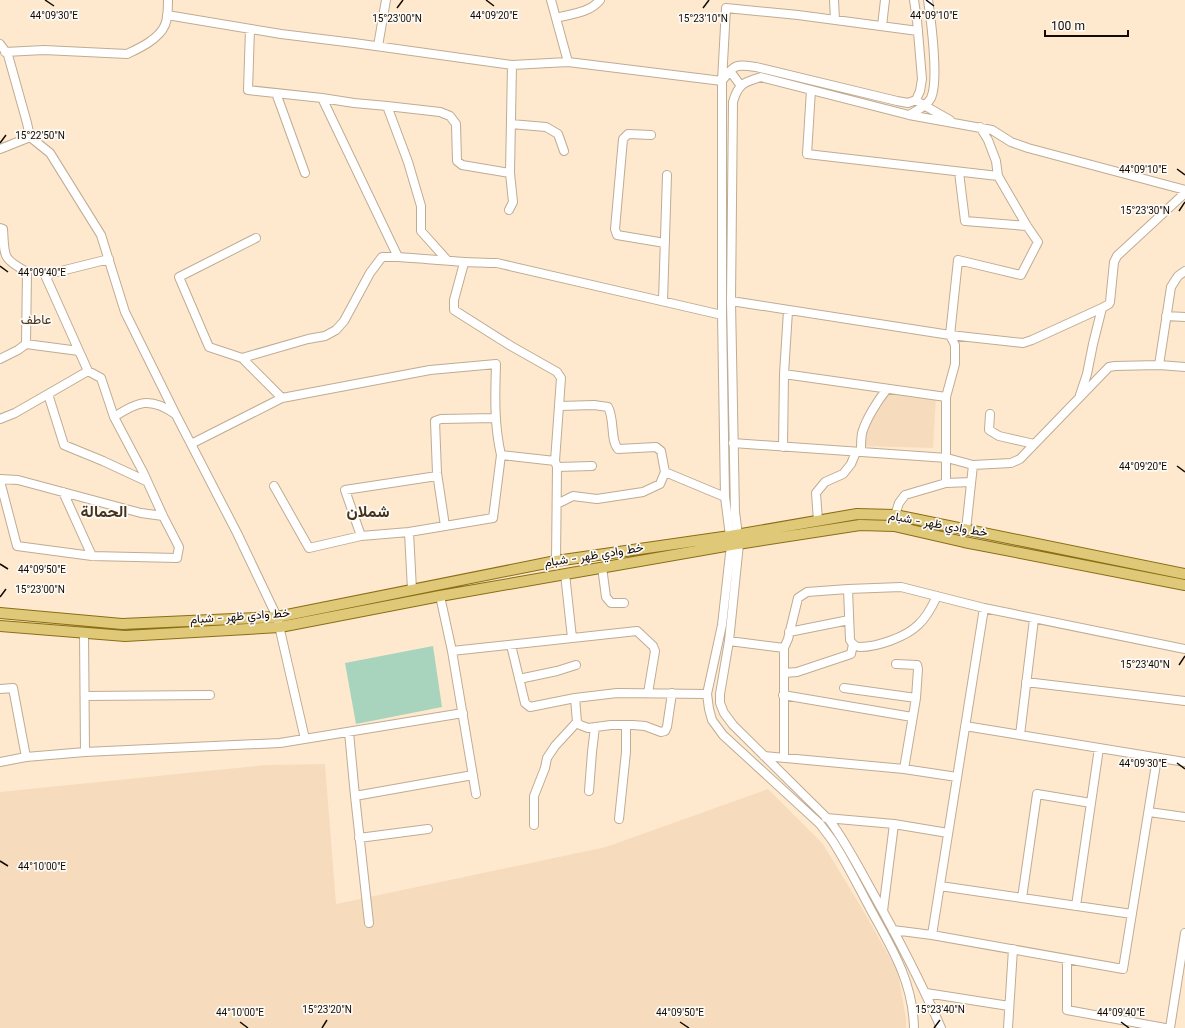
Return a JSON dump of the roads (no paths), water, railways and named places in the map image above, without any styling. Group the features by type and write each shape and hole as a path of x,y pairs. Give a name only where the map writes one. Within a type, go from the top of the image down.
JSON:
{"main road":[{"name":"خط وادي ظهر - شبام","path":"0,626 125,636 280,627 602,567 857,514 895,515 1185,574"},
{"name":"خط وادي ظهر - شبام","path":"0,614 122,624 276,617 556,561 860,526 894,526 964,542 1185,585"}],"street":[{"path":"5,52 44,50 127,54 138,49 162,31 166,24 168,0"},
{"path":"378,46 386,0"},
{"path":"551,0 568,62"},
{"path":"556,18 585,10 596,5 600,0"},
{"path":"834,0 835,20"},
{"path":"882,26 884,0"},
{"path":"722,81 730,71 740,64 897,101 908,103 916,100 920,91 922,80 914,0"},
{"path":"909,115 924,106 931,98 935,82 931,16 928,0"},
{"path":"914,1028 914,1014 911,996 899,962 832,840 820,824 723,735 712,720 707,694 722,625 735,540 725,498 722,315 722,81 725,4 918,32"},
{"path":"167,15 250,29 512,65 568,62 722,81"},
{"path":"250,29 248,90 440,112 450,116 456,124 457,161 462,165 510,173"},
{"path":"0,44 8,55 30,137 50,152 101,235 125,312 237,533 276,617 280,627 305,739"},
{"path":"509,210 513,202 510,173 512,65"},
{"path":"730,71 741,86"},
{"path":"942,1028 926,993 842,837 826,818 733,725 724,713 720,704 720,694 729,641 735,540 731,301 733,102 736,90 747,81 761,77 909,115 992,130 1011,142 1028,148 1185,190"},
{"path":"811,90 807,154 998,176"},
{"path":"276,93 305,173"},
{"path":"322,98 398,257"},
{"path":"916,100 924,106 964,126"},
{"path":"387,106 408,162 421,206 421,231 447,260"},
{"path":"511,124 546,127 558,134 564,151"},
{"path":"946,483 946,397 955,364 954,345 950,335 958,260 1021,275 1038,242 998,176 996,161 988,140 980,127"},
{"path":"651,135 628,134 623,139 615,229 617,235 665,243"},
{"path":"0,148 30,137"},
{"path":"959,172 965,221 1027,226"},
{"path":"663,302 667,175"},
{"path":"731,301 950,335 1023,343 1109,304 1114,262 1117,256 1185,193"},
{"path":"0,228 3,229 4,254 12,264 27,272 26,344"},
{"path":"256,238 179,277 209,347 242,358 282,398"},
{"path":"242,358 308,338 324,336 336,330 344,321 370,273 382,257 447,260 464,263 496,263 722,315"},
{"path":"109,259 45,275 88,371 101,378 114,417 179,547 177,558 92,556 17,546 0,480 18,480 141,513 163,516"},
{"path":"464,263 454,300 454,310 510,346 557,372 561,378 556,464 556,561"},
{"path":"1159,365 1171,286 1178,276 1185,271"},
{"path":"1079,398 1087,374 1092,344 1102,308"},
{"path":"783,447 784,374 788,311"},
{"path":"1166,316 1185,317"},
{"path":"0,359 26,344 79,351"},
{"path":"191,444 282,398 430,370 496,364 495,418 501,455 493,518 409,532 361,536 309,548 274,486"},
{"path":"733,443 947,458 973,465 1015,462 1020,459 1109,367 1159,365 1185,367"},
{"path":"0,419 15,413 88,371"},
{"path":"784,374 946,397"},
{"path":"818,521 816,493 825,482 843,474 851,464 858,452 864,427 881,396 887,389"},
{"path":"48,394 64,445 146,481"},
{"path":"114,417 130,406 142,403 151,403 161,406 176,415"},
{"path":"557,504 573,496 597,499 643,492 660,484 665,472 661,451 656,447 618,449 614,445 612,414 608,407 594,405 560,406"},
{"path":"990,414 990,430 999,436 1034,444"},
{"path":"445,526 437,476 435,421 440,419 495,418"},
{"path":"501,455 556,464 592,466"},
{"path":"966,530 973,465"},
{"path":"665,472 725,498"},
{"path":"361,536 345,490 437,476"},
{"path":"895,515 899,503 905,496 946,483 971,482"},
{"path":"63,492 92,556"},
{"path":"409,532 412,590"},
{"path":"602,567 606,597 611,603 624,602"},
{"path":"565,574 572,638"},
{"path":"784,758 784,648 790,632 798,598 807,592 901,587 1034,619 1185,649"},
{"path":"848,589 850,640 853,644 859,647 879,644 902,636 918,626 930,612 937,596"},
{"path":"440,596 452,651 476,794"},
{"path":"932,935 984,608"},
{"path":"1020,735 1034,619"},
{"path":"790,632 849,620"},
{"path":"452,651 637,631 653,646 655,651 648,693"},
{"path":"84,633 85,752"},
{"path":"729,641 784,648"},
{"path":"784,673 797,672 851,654 853,644"},
{"path":"511,645 525,704 530,707 575,698 617,693 707,694"},
{"path":"896,664 917,665 918,669 916,698 904,769"},
{"path":"519,678 557,671 576,665"},
{"path":"1026,682 1185,701"},
{"path":"0,689 13,688 26,757"},
{"path":"844,688 916,698"},
{"path":"575,698 577,722 580,726 588,728 610,725 645,726 661,732 665,731 667,728 672,693"},
{"path":"85,696 210,695"},
{"path":"784,696 912,717"},
{"path":"0,762 26,757 85,752 280,743 463,713"},
{"path":"534,825 534,796 545,768 547,758 555,746 577,722"},
{"path":"619,819 626,752 626,725"},
{"path":"965,726 1185,762"},
{"path":"589,791 595,727"},
{"path":"349,732 354,796 369,923"},
{"path":"1076,906 1099,748"},
{"path":"764,756 904,769 957,777"},
{"path":"893,930 932,935 1123,968 1157,758"},
{"path":"354,796 473,775"},
{"path":"1022,898 1037,794 1091,803"},
{"path":"1149,812 1185,817"},
{"path":"826,818 894,824 948,833"},
{"path":"883,911 894,824"},
{"path":"359,838 428,829"},
{"path":"940,886 1132,914"},
{"path":"1170,1028 1181,980 1185,933"},
{"path":"1008,1028 1013,949"},
{"path":"1066,959 1067,1010 1165,1028"},
{"path":"926,993 1009,1006"}],"district":[{"name":"عاطف","path":"36,321"},
{"name":"الحمالة","path":"104,513"},
{"name":"شملان","path":"368,513"}]}
